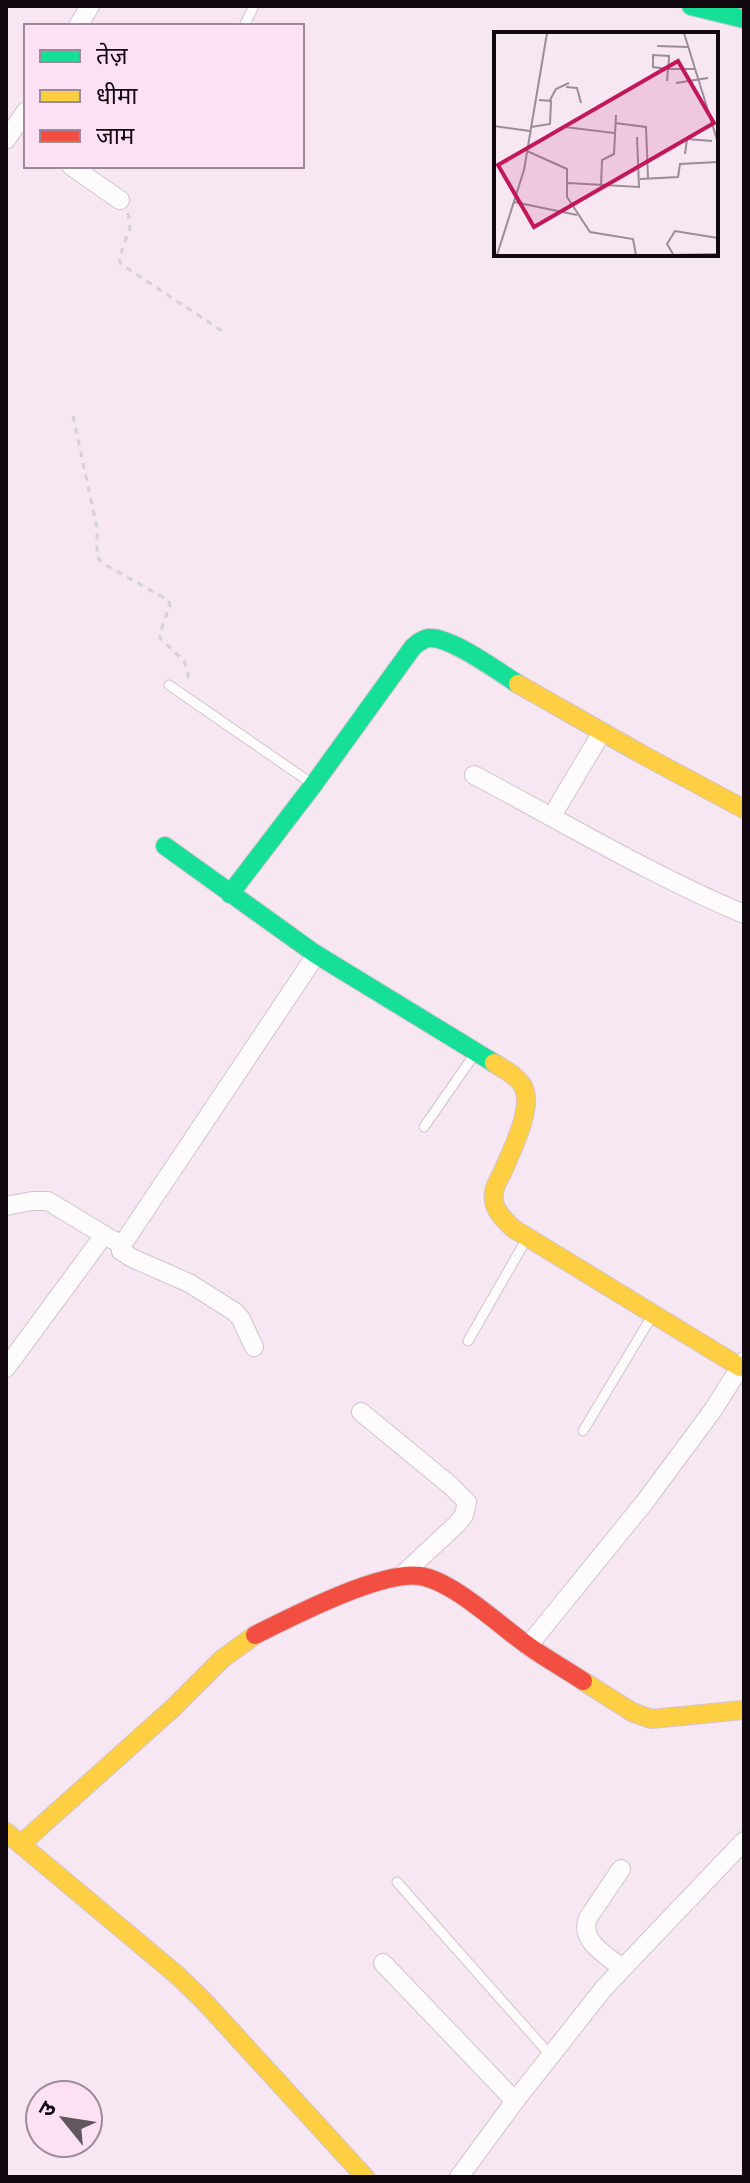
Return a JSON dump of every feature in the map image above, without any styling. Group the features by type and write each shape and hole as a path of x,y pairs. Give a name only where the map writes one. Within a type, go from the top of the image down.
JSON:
{"main road":[{"path":"691,6 744,19"},
{"path":"230,894 413,647 423,639 433,637 454,644 535,694 744,809"},
{"path":"165,846 316,955 512,1074 523,1085 527,1099 525,1113 494,1192 494,1205 502,1218 514,1229 742,1364"},
{"path":"21,1844 173,1708 222,1659 256,1635 295,1615 375,1582 400,1577 420,1576 446,1585 528,1646 632,1712 651,1719 744,1710"},
{"path":"6,1832 203,2000 365,2177"}],"street":[{"path":"79,24 90,6"},
{"path":"13,131 24,114"},
{"path":"74,168 120,200"},
{"path":"552,816 602,732"},
{"path":"474,775 706,898 744,914"},
{"path":"254,1347 235,1312 189,1283 121,1251 122,1245 316,955"},
{"path":"6,1206 48,1201 122,1245"},
{"path":"6,1368 104,1235"},
{"path":"528,1646 654,1490 713,1410 742,1364"},
{"path":"361,1412 467,1502 458,1523 400,1577"},
{"path":"459,2177 515,2101 622,1968 744,1841"},
{"path":"621,1869 588,1918 585,1932 622,1968"},
{"path":"383,1963 515,2101"}],"lane":[{"path":"245,24 254,6"},
{"path":"169,685 314,784"},
{"path":"424,1127 476,1052"},
{"path":"468,1341 528,1237"},
{"path":"583,1431 653,1313"},
{"path":"397,1882 551,2056"}],"path":[{"path":"120,200 126,209 130,227 119,259 121,264 225,333"},
{"path":"73,416 97,528 97,557 168,600 170,605 160,638 184,661 188,671 188,699"}],"traffic: fast":[{"path":"691,6 744,19"},
{"path":"230,894 418,643 429,638 449,643 518,684"},
{"path":"165,846 314,953 494,1063"}],"traffic: slow":[{"path":"518,684 744,809"},
{"path":"494,1063 517,1079 526,1095 521,1128 494,1192 494,1203 502,1218 514,1229 740,1367"},
{"path":"21,1844 173,1708 222,1659 255,1635"},
{"path":"583,1681 632,1712 651,1719 744,1710"},
{"path":"6,1832 177,1975 365,2177"}],"traffic: jam":[{"path":"255,1635 361,1587 403,1576 420,1576 461,1595 527,1645 583,1681"}]}
